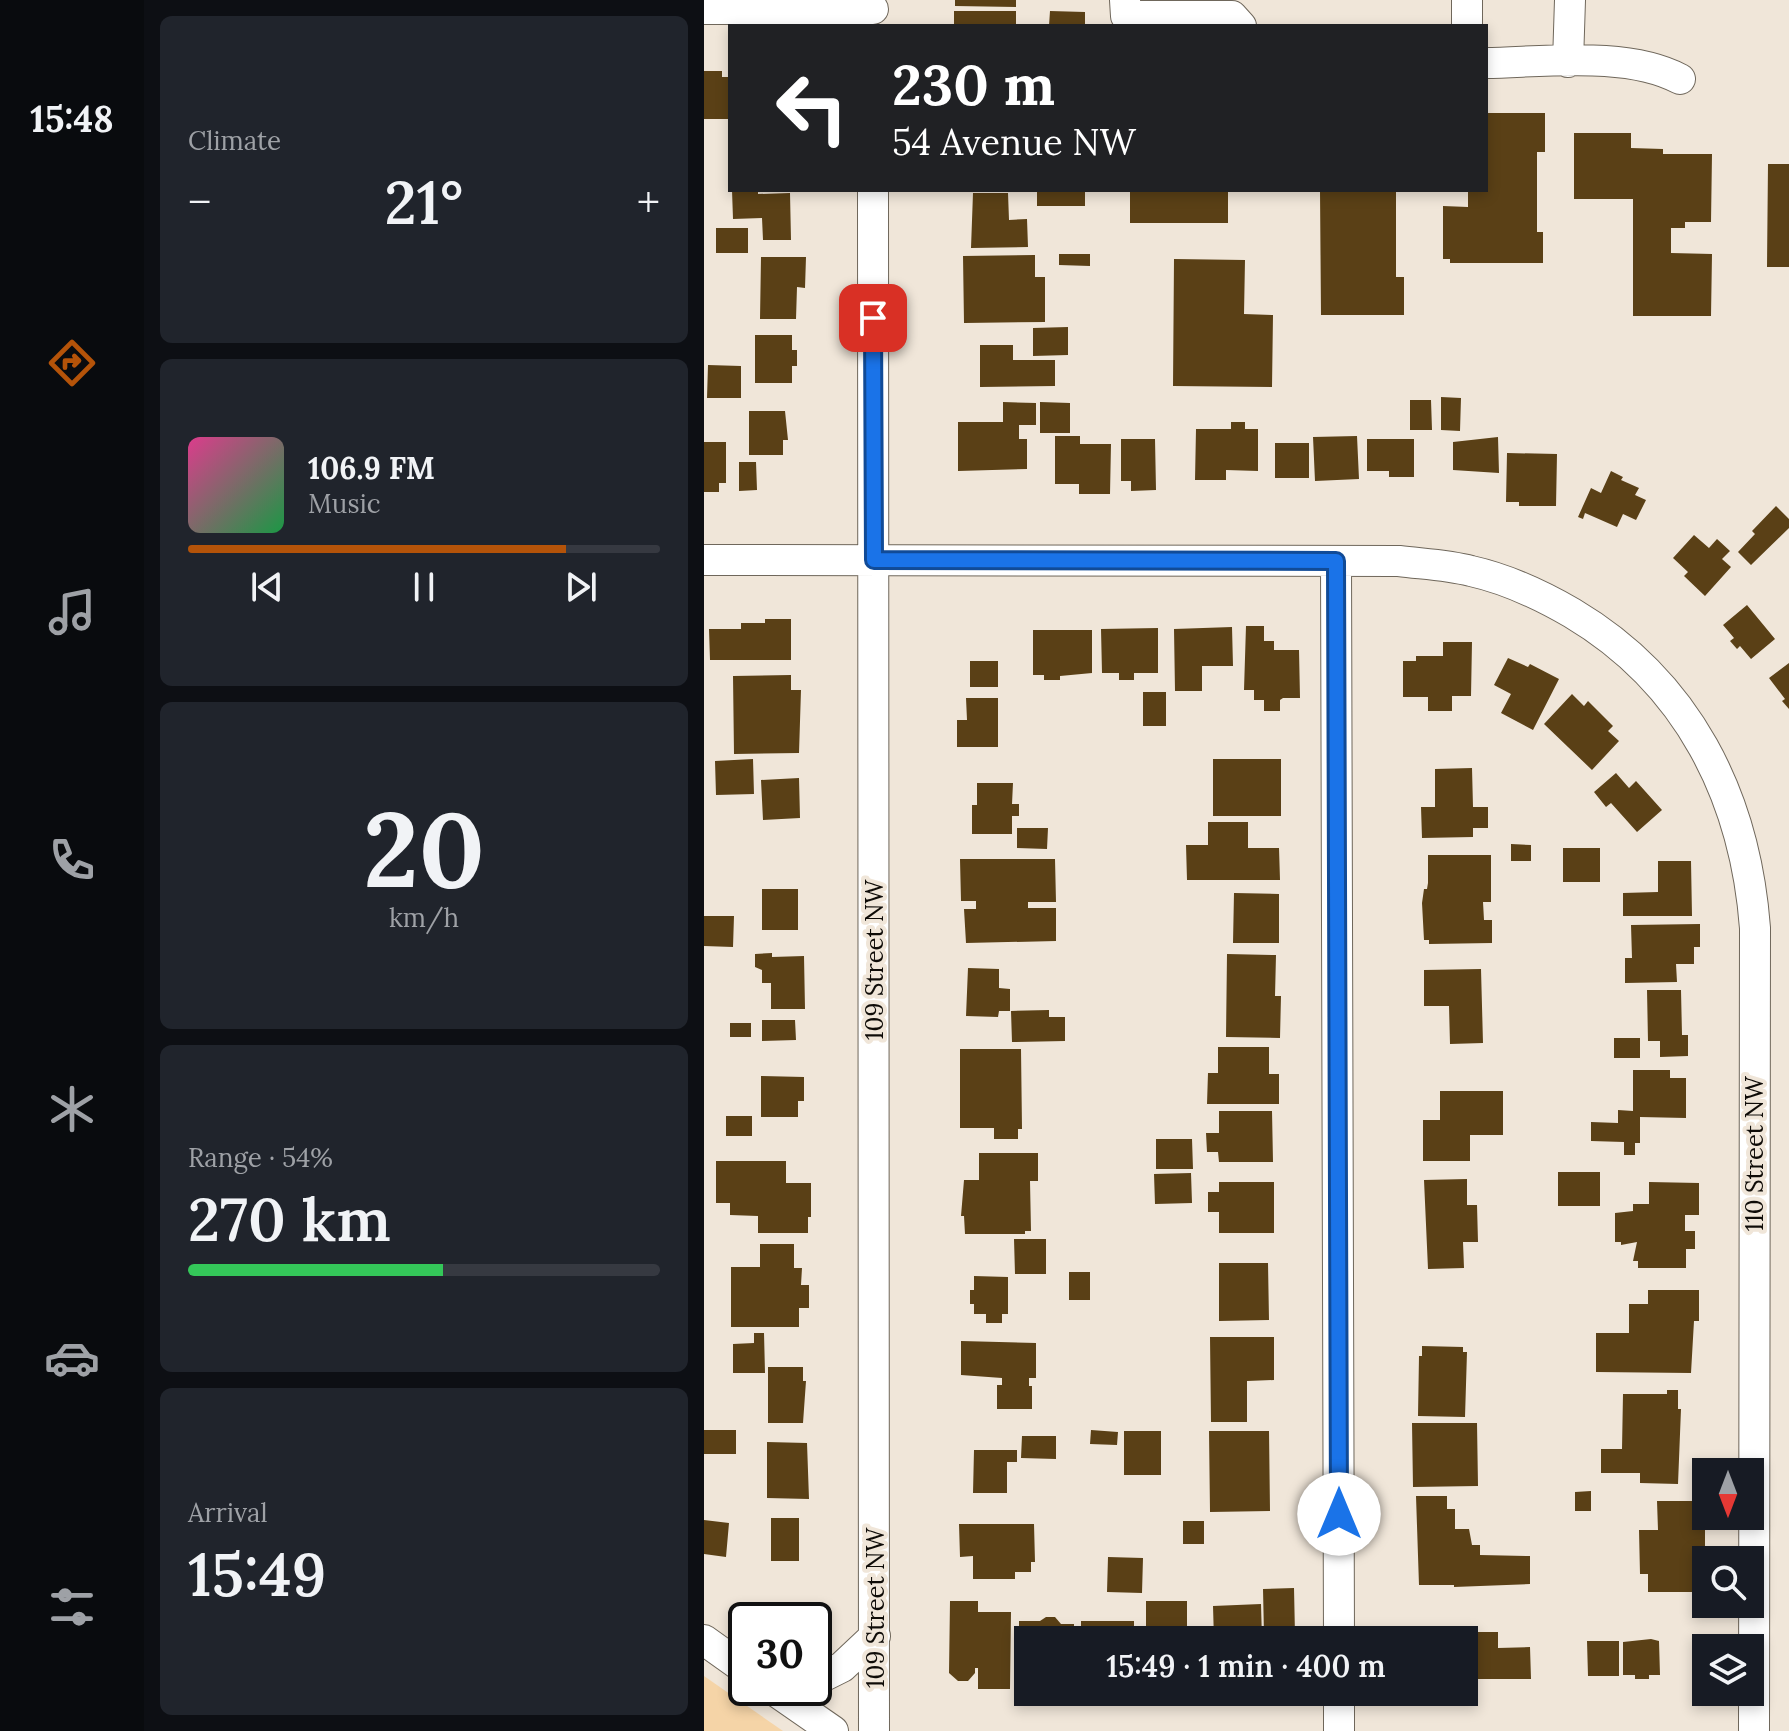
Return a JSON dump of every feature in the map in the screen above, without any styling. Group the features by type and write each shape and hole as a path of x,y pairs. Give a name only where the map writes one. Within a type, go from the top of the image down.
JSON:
{"street":[{"path":"1125,0 1126,16 1232,16 1239,24"},
{"path":"1467,0 1467,24"},
{"path":"1568,62 1570,0"},
{"path":"704,9 873,12"},
{"path":"1488,63 1645,64 1680,79"},
{"name":"109 Street NW","path":"873,192 874,1731"},
{"name":"110 Street NW","path":"704,560 1399,561 1471,571 1522,587 1597,628 1640,664 1674,702 1703,743 1737,821 1752,892 1755,928 1754,1731"},
{"path":"1336,561 1339,1626"},
{"path":"832,1672 842,1667 875,1636"},
{"path":"704,1640 728,1657"},
{"path":"798,1706 833,1731"},
{"path":"1339,1706 1339,1731"}],"shaded area":[{"path":"704,1676 728,1693 728,1706 747,1706 783,1731 704,1731"}],"building":[{"path":"955,0 1016,0 1016,7 955,6"},
{"path":"954,11 1016,11 1016,24 954,24"},
{"path":"1050,11 1085,12 1085,24 1049,24"},
{"path":"704,71 722,71 722,77 728,77 728,119 704,119"},
{"path":"1488,113 1545,113 1545,152 1537,152 1537,232 1543,232 1543,263 1450,263 1450,259 1443,259 1443,206 1468,207 1468,192 1488,192"},
{"path":"1574,133 1631,133 1631,148 1663,149 1663,154 1712,154 1711,222 1685,222 1685,228 1671,228 1671,253 1712,254 1711,316 1633,316 1633,199 1574,199"},
{"path":"1768,164 1789,164 1789,267 1767,267"},
{"path":"732,192 790,193 791,240 763,240 762,218 733,219"},
{"path":"1037,192 1085,192 1085,206 1037,206"},
{"path":"1130,192 1228,192 1228,223 1130,223"},
{"path":"1320,192 1396,192 1396,277 1404,277 1404,315 1321,315"},
{"path":"973,193 1008,193 1009,220 1027,219 1028,247 971,248"},
{"path":"716,228 748,228 748,253 716,253"},
{"path":"1059,254 1090,254 1090,266 1059,265"},
{"path":"1035,255 1035,277 1045,277 1045,322 964,323 963,256"},
{"path":"761,257 806,257 805,288 797,287 796,319 760,319"},
{"path":"1174,259 1245,260 1244,314 1273,315 1272,387 1173,386"},
{"path":"1068,327 1068,355 1033,356 1033,328"},
{"path":"755,335 792,335 792,350 797,350 797,366 792,366 792,383 755,383"},
{"path":"980,345 1013,345 1013,360 1055,360 1055,386 980,387"},
{"path":"708,365 741,366 741,398 707,398"},
{"path":"1441,397 1461,398 1460,431 1441,430"},
{"path":"1410,400 1431,400 1432,430 1410,430"},
{"path":"1003,402 1036,403 1036,425 1019,425 1019,439 1027,439 1027,469 958,471 958,422 1003,422"},
{"path":"1040,402 1070,403 1070,433 1040,433"},
{"path":"749,411 785,411 788,440 783,440 783,455 749,455"},
{"path":"1231,422 1245,422 1245,429 1258,429 1258,471 1226,470 1226,480 1195,480 1196,429 1231,429"},
{"path":"1055,436 1080,436 1080,444 1111,444 1110,494 1079,494 1079,484 1055,484"},
{"path":"1357,436 1359,479 1315,481 1313,437"},
{"path":"1498,437 1499,473 1453,470 1453,442"},
{"path":"1121,439 1155,439 1156,490 1131,491 1131,481 1121,481"},
{"path":"1367,439 1414,439 1414,477 1389,477 1389,471 1367,471"},
{"path":"704,442 726,442 726,483 719,483 719,492 704,492"},
{"path":"1275,443 1309,443 1309,478 1275,478"},
{"path":"1507,453 1557,454 1556,506 1519,506 1519,502 1506,502"},
{"path":"739,462 756,462 757,490 739,491"},
{"path":"1611,471 1623,477 1621,480 1639,488 1635,495 1646,500 1636,520 1623,514 1617,527 1585,513 1583,519 1578,517 1591,488 1601,493"},
{"path":"1776,506 1789,519 1789,528 1751,565 1738,552 1755,534 1752,531"},
{"path":"1694,535 1709,548 1717,539 1730,551 1722,559 1731,567 1705,596 1684,576 1688,572 1673,558"},
{"path":"1747,605 1775,639 1751,659 1740,646 1737,649 1730,641 1734,638 1723,625"},
{"path":"765,619 791,619 791,660 710,660 709,629 741,629 741,623 765,623"},
{"path":"1246,626 1264,626 1264,641 1274,641 1274,650 1299,650 1300,698 1283,698 1280,700 1280,711 1264,711 1264,700 1254,700 1254,690 1244,690"},
{"path":"1232,627 1233,666 1202,666 1202,691 1175,691 1174,629"},
{"path":"1158,628 1158,673 1134,673 1134,680 1119,680 1119,673 1102,673 1101,629"},
{"path":"1033,630 1092,630 1092,673 1060,676 1060,680 1044,680 1044,675 1033,675"},
{"path":"1443,642 1472,642 1471,696 1452,696 1452,711 1428,711 1428,697 1403,697 1403,661 1416,661 1416,656 1443,656"},
{"path":"1508,658 1528,667 1530,664 1559,679 1533,730 1501,713 1511,694 1494,685"},
{"path":"970,661 998,661 998,687 970,687"},
{"path":"1789,663 1789,709 1769,678"},
{"path":"791,675 791,690 801,690 799,753 734,754 733,676"},
{"path":"1143,692 1166,692 1166,726 1143,726"},
{"path":"1572,694 1584,706 1588,701 1613,726 1608,731 1619,741 1592,770 1544,724"},
{"path":"966,698 998,698 998,747 957,747 957,720 967,720"},
{"path":"753,759 754,794 716,795 715,761"},
{"path":"1213,759 1281,759 1281,816 1213,816"},
{"path":"1472,768 1473,807 1488,807 1488,828 1473,828 1473,837 1422,838 1421,807 1435,807 1435,769"},
{"path":"1616,773 1629,788 1636,781 1662,810 1637,832 1611,803 1606,807 1594,792"},
{"path":"799,778 800,818 763,820 761,780"},
{"path":"977,783 1013,783 1012,804 1019,804 1019,816 1012,816 1012,834 972,834 972,805 977,805"},
{"path":"1208,822 1248,822 1248,848 1279,848 1280,880 1187,880 1186,845 1208,845"},
{"path":"1017,828 1048,828 1047,849 1017,848"},
{"path":"1511,844 1531,845 1531,861 1511,861"},
{"path":"1563,848 1600,848 1600,882 1563,882"},
{"path":"1428,855 1491,855 1491,902 1483,902 1484,920 1492,920 1492,943 1429,944 1429,940 1424,940 1422,903 1428,883"},
{"path":"960,859 1055,859 1056,902 1028,902 1028,908 1056,908 1056,941 966,943 964,909 976,909 976,901 961,901"},
{"path":"1658,861 1691,861 1692,916 1623,916 1623,893 1658,892"},
{"path":"762,889 798,889 798,930 762,930"},
{"path":"1234,893 1279,894 1279,943 1233,943"},
{"path":"704,916 734,916 733,947 704,946"},
{"path":"1700,924 1700,947 1694,947 1694,964 1676,964 1677,982 1625,983 1625,958 1632,958 1631,925"},
{"path":"772,953 772,957 804,956 805,1009 771,1009 771,983 762,983 762,970 755,967 755,954"},
{"path":"1227,954 1276,955 1275,996 1281,996 1280,1038 1226,1037"},
{"path":"968,968 999,969 999,988 1010,989 1010,1011 999,1011 998,1017 966,1016"},
{"path":"1481,969 1483,1043 1450,1044 1449,1006 1424,1006 1424,970"},
{"path":"1647,990 1681,990 1682,1035 1688,1035 1688,1056 1660,1057 1660,1041 1648,1041"},
{"path":"1049,1010 1049,1017 1065,1017 1065,1041 1012,1042 1011,1011"},
{"path":"762,1020 795,1020 796,1040 762,1041"},
{"path":"730,1023 751,1023 751,1037 730,1037"},
{"path":"1614,1038 1640,1038 1640,1058 1614,1058"},
{"path":"1218,1047 1269,1047 1269,1074 1279,1074 1279,1104 1207,1104 1208,1073 1218,1073"},
{"path":"960,1049 1021,1049 1022,1129 1018,1129 1018,1139 994,1139 994,1128 960,1128"},
{"path":"1633,1070 1670,1070 1670,1078 1686,1078 1686,1118 1640,1117 1640,1143 1635,1143 1635,1155 1624,1155 1624,1142 1591,1141 1591,1122 1618,1123 1618,1110 1633,1111"},
{"path":"761,1076 804,1077 804,1101 798,1101 798,1117 761,1117"},
{"path":"1440,1091 1503,1091 1503,1135 1470,1135 1470,1161 1423,1161 1423,1120 1440,1120"},
{"path":"1219,1111 1272,1111 1273,1162 1219,1162 1218,1152 1207,1152 1206,1133 1219,1133"},
{"path":"726,1116 752,1116 752,1136 726,1136"},
{"path":"1156,1139 1192,1139 1193,1169 1156,1169"},
{"path":"979,1153 1038,1153 1038,1181 1030,1181 1031,1231 1025,1231 1025,1234 965,1234 964,1216 961,1216 964,1180 979,1180"},
{"path":"716,1161 786,1161 786,1183 811,1183 808,1233 758,1233 758,1216 730,1215 730,1203 716,1203"},
{"path":"1558,1172 1600,1172 1600,1206 1558,1206"},
{"path":"1191,1173 1192,1203 1155,1204 1154,1174"},
{"path":"1467,1179 1467,1205 1477,1205 1478,1242 1463,1242 1464,1268 1428,1269 1424,1180"},
{"path":"1219,1182 1274,1182 1274,1233 1219,1233 1219,1212 1208,1212 1208,1192 1219,1192"},
{"path":"1649,1182 1699,1183 1699,1215 1685,1215 1685,1231 1695,1231 1695,1249 1686,1249 1686,1268 1638,1268 1638,1261 1633,1261 1637,1242 1621,1245 1621,1242 1615,1242 1615,1213 1633,1211 1633,1204 1649,1204"},
{"path":"1014,1239 1046,1239 1046,1274 1015,1274"},
{"path":"760,1244 794,1244 794,1268 802,1268 801,1285 809,1285 809,1308 799,1308 799,1327 731,1327 731,1267 760,1267"},
{"path":"1219,1263 1268,1263 1269,1320 1219,1321"},
{"path":"1069,1272 1090,1272 1090,1300 1069,1300"},
{"path":"974,1276 1008,1277 1008,1314 1002,1314 1002,1323 986,1323 986,1314 974,1314 970,1290 974,1290"},
{"path":"1648,1290 1699,1290 1699,1321 1694,1321 1691,1373 1596,1372 1596,1333 1629,1333 1629,1304 1648,1304"},
{"path":"754,1333 764,1333 765,1373 733,1373 733,1344 754,1343"},
{"path":"1210,1337 1274,1337 1274,1380 1247,1381 1247,1422 1211,1422"},
{"path":"961,1341 1036,1343 1036,1378 1029,1378 1032,1409 997,1409 997,1385 1002,1385 1002,1378 961,1375"},
{"path":"1422,1346 1463,1347 1463,1352 1467,1352 1465,1417 1418,1416 1419,1356 1422,1356"},
{"path":"768,1367 803,1367 803,1381 806,1381 803,1423 768,1423"},
{"path":"1667,1390 1678,1390 1678,1409 1681,1409 1678,1484 1640,1483 1640,1473 1601,1473 1601,1449 1622,1449 1623,1394 1667,1394"},
{"path":"1412,1423 1477,1423 1478,1486 1413,1487"},
{"path":"704,1430 736,1430 736,1454 704,1454"},
{"path":"1091,1430 1118,1432 1117,1445 1090,1444"},
{"path":"1124,1431 1161,1431 1161,1475 1124,1475"},
{"path":"1209,1431 1269,1431 1270,1511 1210,1512"},
{"path":"1022,1436 1056,1436 1056,1459 1021,1458"},
{"path":"767,1442 807,1443 809,1499 767,1498"},
{"path":"974,1450 1017,1450 1017,1462 1007,1462 1007,1493 973,1493"},
{"path":"1591,1491 1591,1511 1575,1511 1575,1492"},
{"path":"1416,1496 1447,1496 1447,1509 1455,1509 1455,1529 1469,1529 1472,1545 1480,1545 1480,1555 1530,1556 1530,1584 1419,1585"},
{"path":"1657,1501 1692,1501 1692,1530 1705,1530 1705,1546 1692,1546 1692,1592 1648,1592 1648,1574 1640,1574 1639,1530 1658,1530"},
{"path":"771,1518 799,1518 799,1561 771,1561"},
{"path":"704,1520 729,1523 726,1557 704,1554"},
{"path":"1183,1521 1204,1521 1204,1544 1183,1544"},
{"path":"959,1524 1034,1524 1035,1562 1031,1562 1031,1572 1015,1572 1015,1579 973,1579 973,1556 960,1557"},
{"path":"1108,1557 1143,1558 1142,1593 1107,1592"},
{"path":"1294,1588 1295,1626 1264,1626 1263,1589"},
{"path":"950,1601 978,1601 978,1612 1011,1612 1010,1689 978,1689 978,1668 968,1681 958,1681 949,1673"},
{"path":"1146,1601 1187,1601 1187,1626 1146,1626"},
{"path":"1261,1604 1262,1626 1214,1626 1213,1606"},
{"path":"1055,1617 1061,1624 1074,1626 1019,1626 1019,1621"},
{"path":"1081,1621 1134,1621 1134,1626 1081,1626"},
{"path":"1478,1632 1498,1632 1498,1648 1530,1647 1531,1679 1478,1679"},
{"path":"1587,1641 1619,1641 1619,1676 1588,1676"},
{"path":"1659,1641 1660,1675 1635,1679 1635,1675 1623,1675 1623,1642"}],"route":[{"path":"873,318 874,560 1336,561 1339,1514"}]}
